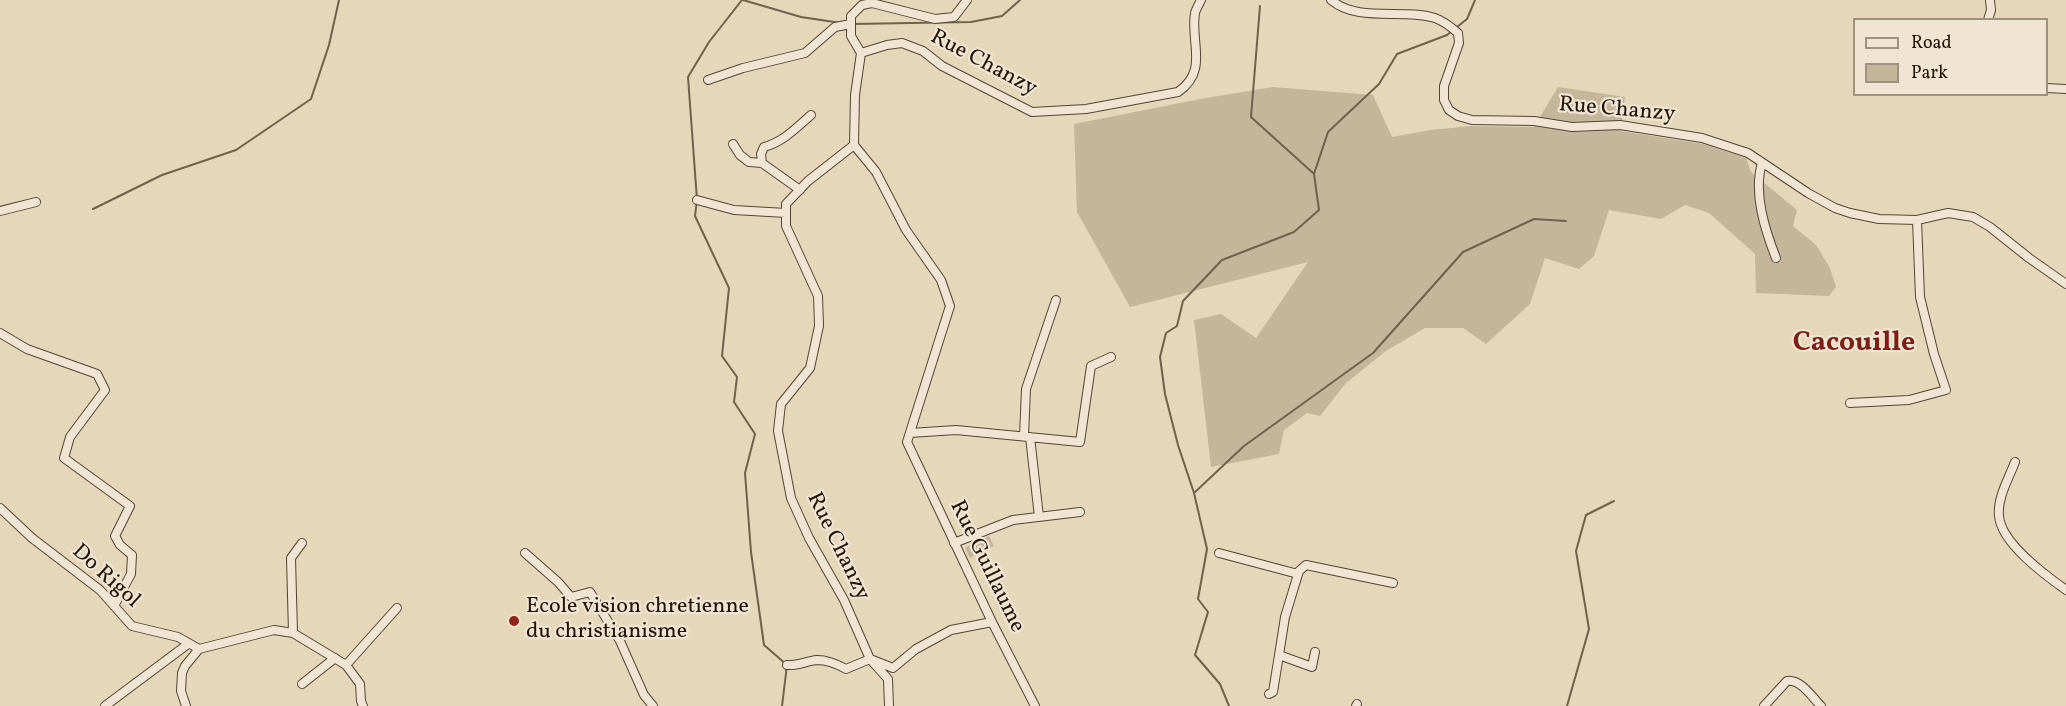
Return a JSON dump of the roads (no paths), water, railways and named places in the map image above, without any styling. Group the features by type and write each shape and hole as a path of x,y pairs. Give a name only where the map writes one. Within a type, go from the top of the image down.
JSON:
{"street":[{"path":"967,0 954,17 935,18 872,3 862,5 851,16 851,36 861,53 855,95 854,145 876,172 906,230 941,280 950,306 910,433 956,430 1080,442 1091,366 1111,357"},
{"name":"Rue Chanzy","path":"861,53 902,43 923,51 942,66 1032,112 1086,109 1178,92 1189,85 1195,69 1195,13 1201,0"},
{"name":"Rue Chanzy","path":"1331,0 1341,8 1435,18 1448,24 1458,33 1459,43 1444,86 1444,100 1449,110 1458,116 1472,120 1534,122 1572,127 1620,125 1702,138 1748,153 1835,208 1879,219 1917,220 1948,213 1973,217 1990,227 2066,284"},
{"path":"1989,18 1990,0"},
{"path":"708,80 743,68 805,53 835,27 851,24"},
{"path":"2048,88 2066,89"},
{"path":"762,163 760,154 764,147 789,135 811,115"},
{"path":"733,144 740,155 749,162 762,163 800,190"},
{"path":"697,200 734,210 786,213 786,204 808,181 854,145"},
{"path":"1762,163 1759,172 1761,201 1766,233 1776,258"},
{"path":"0,212 36,202"},
{"name":"Rue Chanzy","path":"786,213 786,226 818,296 819,326 810,368 781,404 778,431 791,498 809,538 844,600 870,659 888,679 889,706"},
{"path":"1850,403 1910,400 1946,390 1934,354 1920,297 1917,220"},
{"path":"1039,517 1027,436 1026,389 1056,300"},
{"path":"0,333 27,349 97,374 105,390 70,437 64,458 130,506 115,536 120,545 132,555 131,574 114,606"},
{"name":"Rue Guillaume","path":"910,433 907,442 992,622 1035,706"},
{"path":"2015,462 2002,497 1999,515 2002,528 2018,552 2066,590"},
{"name":"Do Rigol","path":"0,508 32,538 100,590 132,626 178,638 199,649"},
{"path":"954,543 1013,520 1080,512"},
{"path":"293,633 291,558 302,543"},
{"path":"525,553 558,582 571,597 590,592 620,640 644,695 653,706"},
{"path":"1219,553 1298,574"},
{"path":"1269,694 1273,692 1285,617 1301,568 1306,564 1393,583"},
{"path":"346,665 397,608"},
{"path":"787,664 796,666 817,660 835,663 846,669 870,659 893,668 916,649 951,630 992,622"},
{"path":"186,706 181,690 182,674 185,666 199,649 274,630 293,633 346,665 360,684 363,706"},
{"path":"105,706 188,644"},
{"path":"1279,655 1312,667 1315,652"},
{"path":"302,684 335,658"},
{"path":"1764,706 1787,681 1791,680 1798,682 1821,706"}],"waterway":[{"path":"93,209 162,175 236,150 311,99 329,45 339,0"},
{"path":"742,0 709,42 688,77 697,200 695,216 729,288 722,356 737,377 734,402 755,434 745,473 751,552 764,645 787,665 782,706"},
{"path":"743,0 801,17 841,23"},
{"path":"852,24 971,22 1002,16 1020,0"},
{"path":"1229,706 1220,684 1195,655 1208,612 1198,599 1207,549 1194,493 1178,445 1165,394 1160,357 1166,333 1177,326 1183,301 1222,260 1294,232 1319,210 1314,174 1328,132 1379,84 1397,54 1447,35 1467,19 1475,0"},
{"path":"1260,6 1251,117 1313,173"},
{"path":"1194,493 1244,446 1373,353 1463,252 1534,219 1566,221"},
{"path":"1567,706 1589,629 1576,551 1586,515 1614,501"}],"place":[{"name":"Ecole vision chretienne du christianisme","path":"514,621"}],"district":[{"name":"Cacouille","path":"1854,345"}]}
